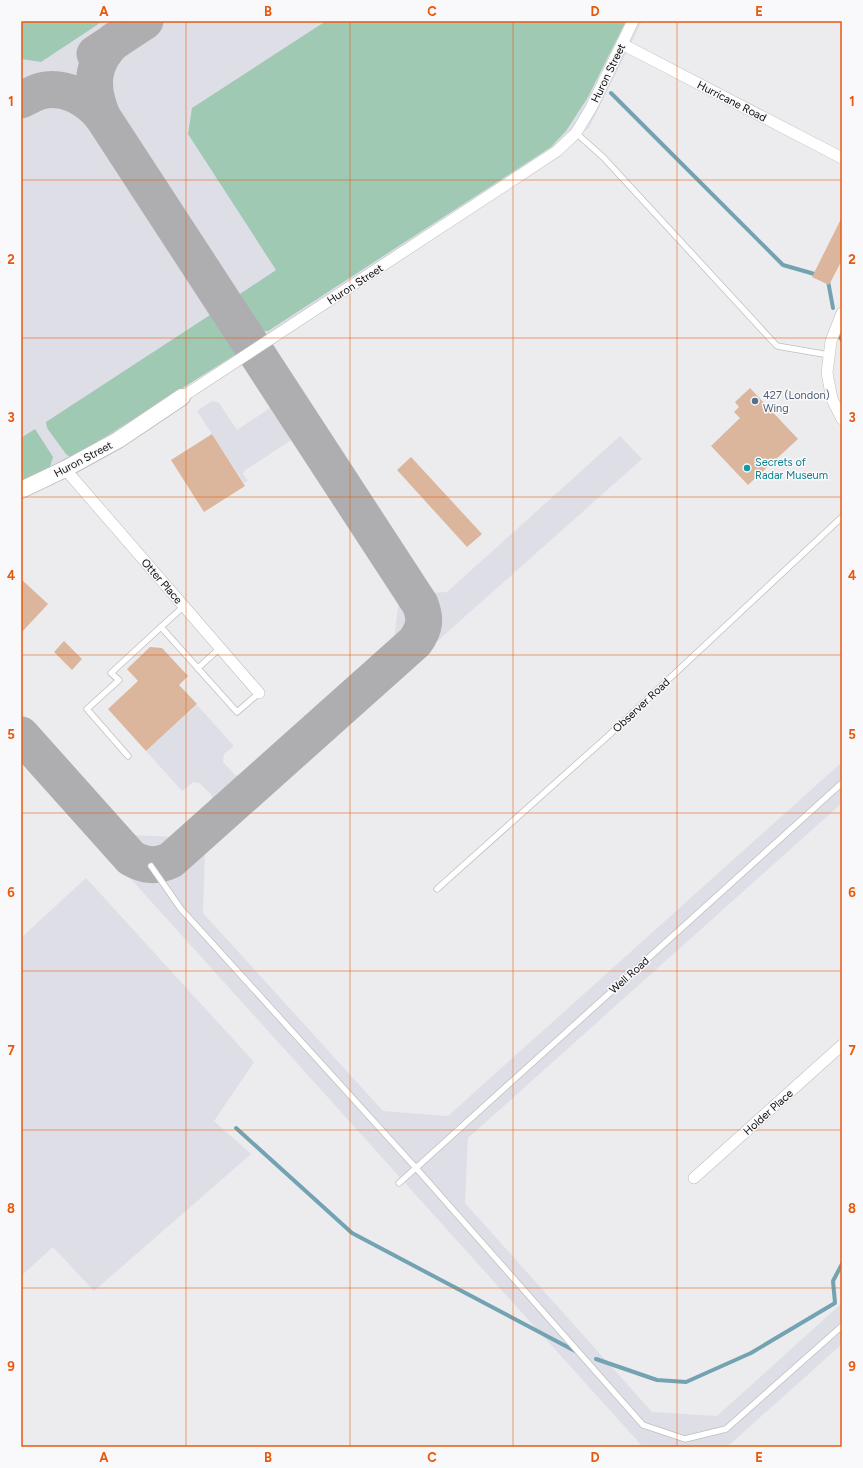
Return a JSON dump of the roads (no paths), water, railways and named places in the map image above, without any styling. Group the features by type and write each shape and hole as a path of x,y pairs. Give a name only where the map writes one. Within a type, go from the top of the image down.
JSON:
{"street":[{"name":"Huron Street","path":"21,490 65,469 118,440 551,155 576,133 591,108 633,21"},
{"name":"Hurricane Road","path":"622,44 842,158"},
{"path":"842,313 831,341 827,373 832,399 842,419"},
{"name":"Otter Place","path":"65,469 259,692"},
{"name":"Holder Place","path":"694,1178 842,1045"}],"lane":[{"path":"576,133 603,157 777,346 829,355"},
{"name":"Observer Road","path":"437,888 608,736 842,517"},
{"path":"128,756 87,709 118,680 111,673 184,606"},
{"path":"161,627 237,712 259,692"},
{"path":"198,668 220,648"},
{"name":"Well Road","path":"416,1168 842,783"},
{"path":"151,866 181,908 416,1168 643,1425 685,1439 726,1429 842,1326"},
{"path":"399,1183 712,900"}],"waterway":[{"path":"611,93 783,265 818,275"},
{"path":"828,281 833,308"},
{"path":"838,335 842,340"},
{"path":"236,1128 352,1233 577,1352"},
{"path":"596,1359 657,1380 686,1382 751,1353 835,1303 833,1281 842,1264"}],"place":[{"name":"427 (London) Wing","path":"755,401"},
{"name":"Secrets of Radar Museum","path":"747,468"}]}
